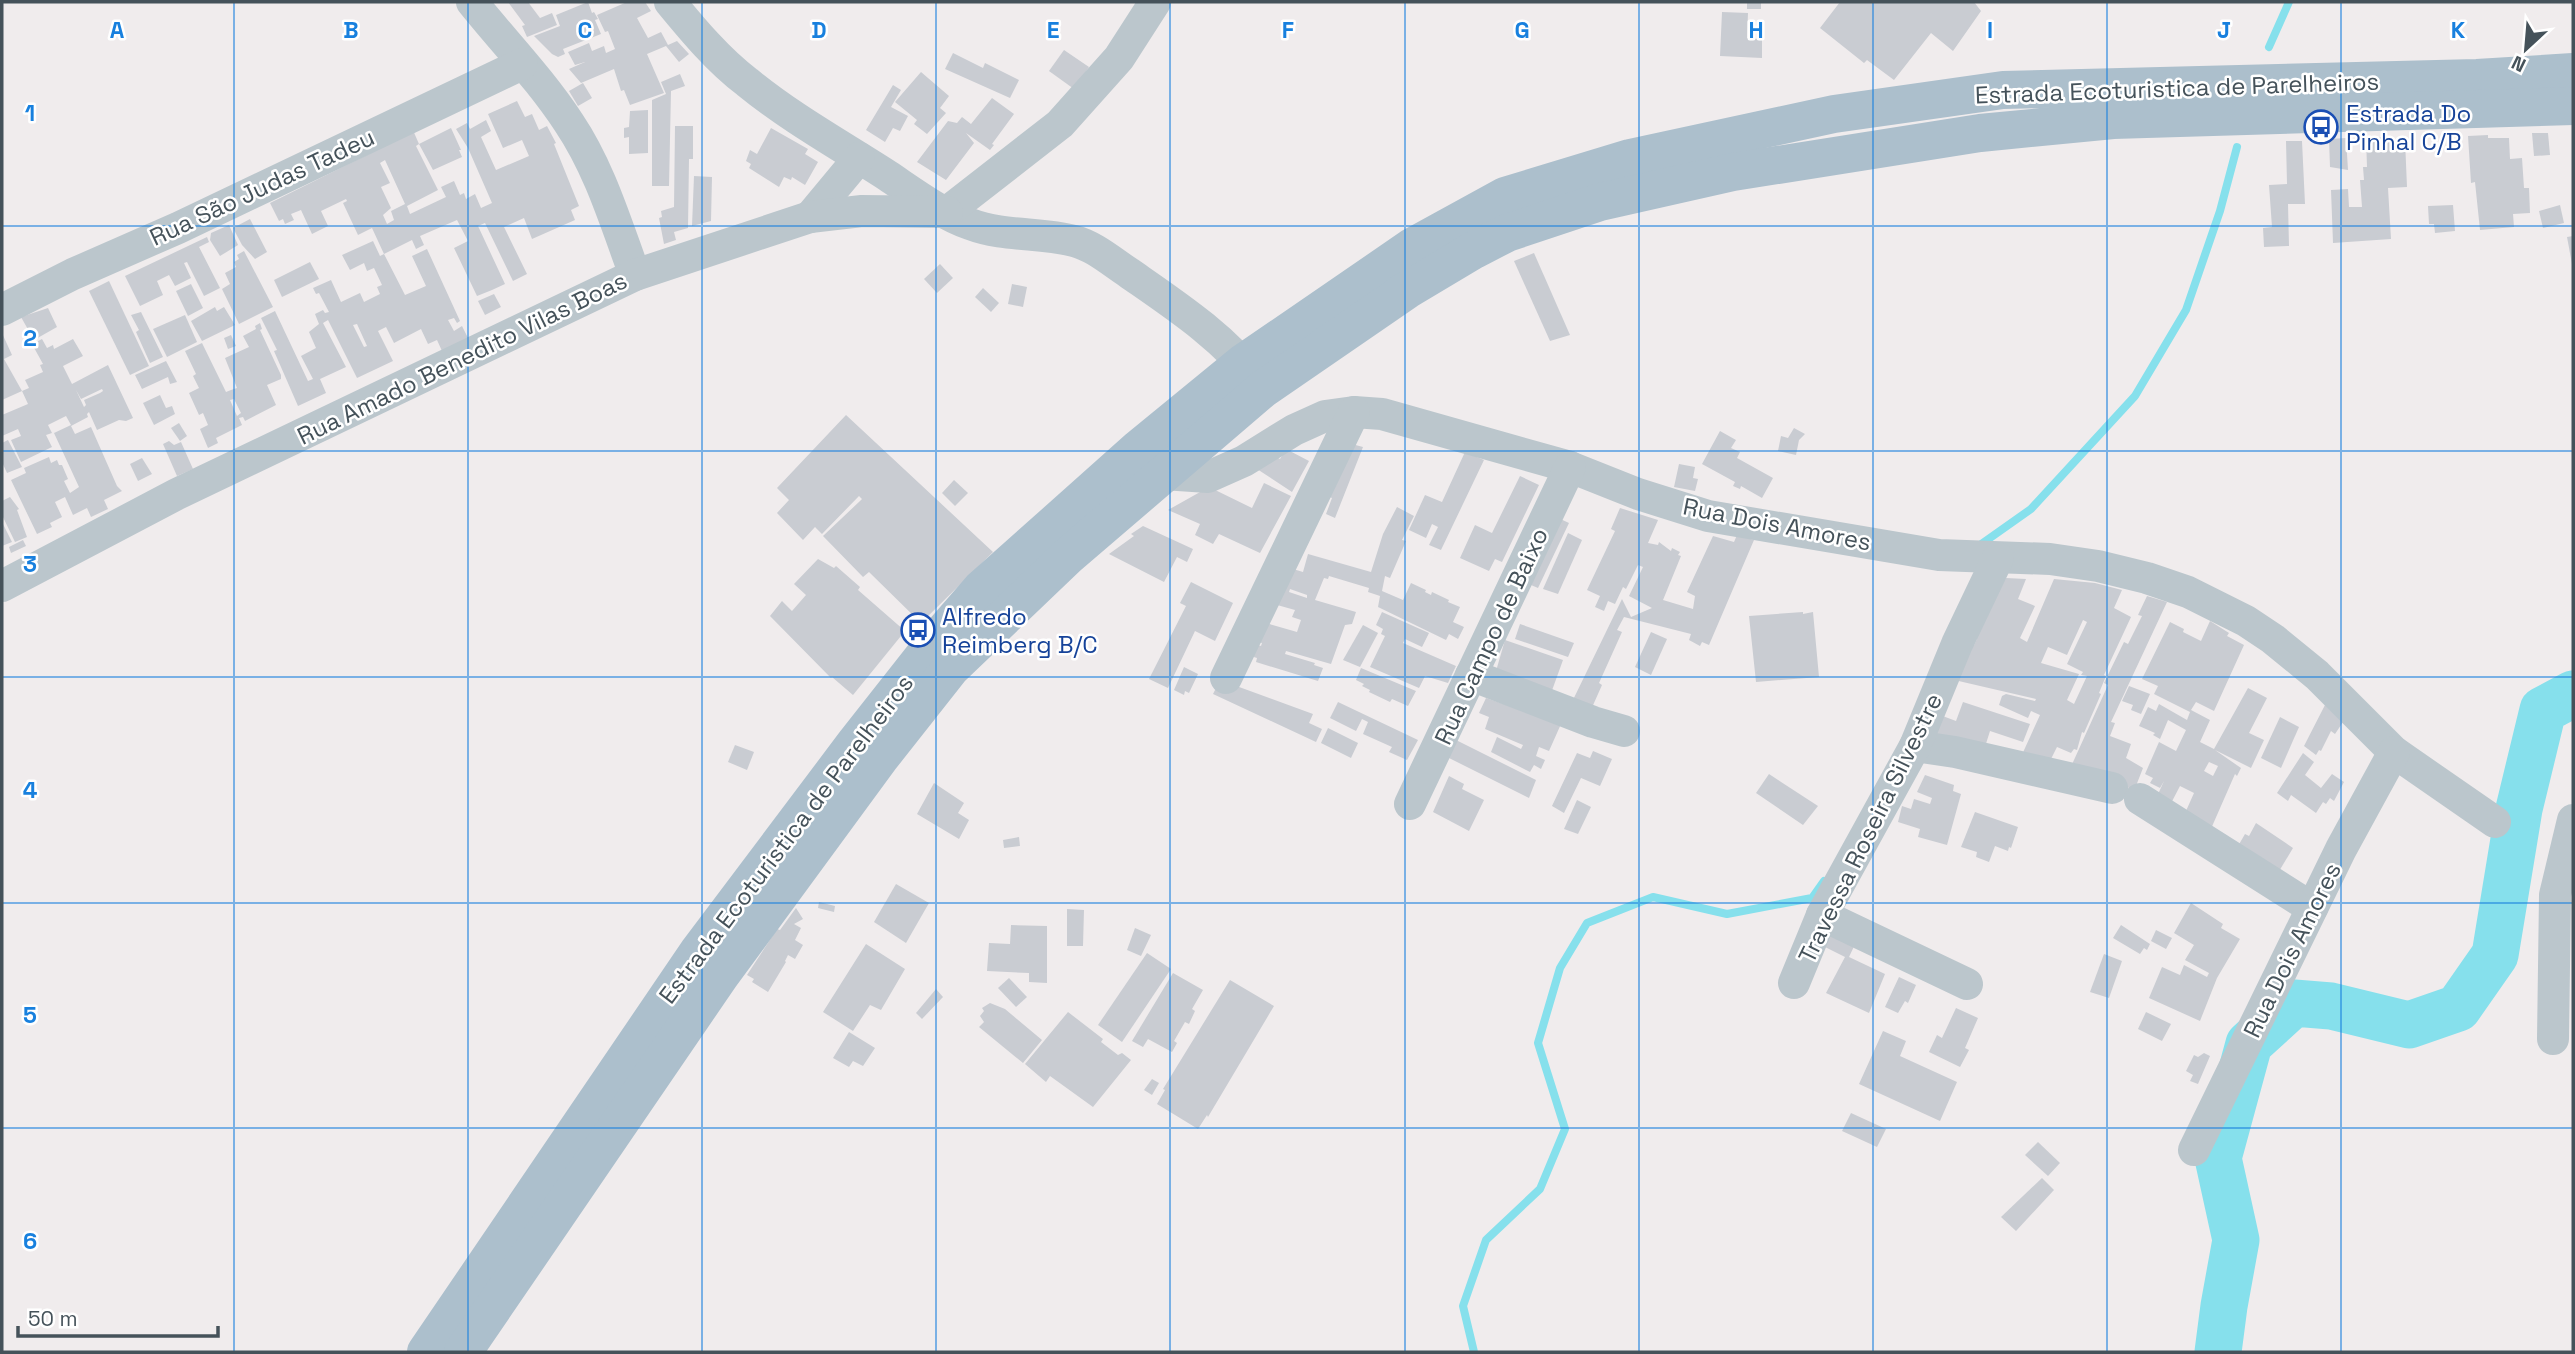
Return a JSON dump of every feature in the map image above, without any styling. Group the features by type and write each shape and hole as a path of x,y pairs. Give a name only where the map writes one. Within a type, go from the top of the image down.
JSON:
{"main road":[{"name":"Estrada Ecoturistica de Parelheiros","path":"425,1352 698,953 919,662 981,589 1150,462 1412,247 1505,196 1644,155 1833,114 2003,90 2477,78 2573,72"},
{"name":"Estrada Ecoturistica de Parelheiros","path":"1253,376 1507,233 1600,202 1720,175 1980,133 2113,120 2573,106"},
{"name":"Estrada Ecoturistica de Parelheiros","path":"463,1352 720,976 880,758 951,668 1068,556 1150,462"}],"street":[{"path":"472,2 571,125 606,196 635,275"},
{"path":"670,2 696,34 744,80 791,116 919,198 977,227 1010,234 1067,239 1092,249 1177,306 1253,376"},
{"path":"947,212 1060,124 1119,58 1155,2"},
{"name":"Rua São Judas Tadeu","path":"2,310 73,274 178,228 522,64"},
{"path":"810,217 859,158"},
{"name":"Rua Amado Benedito Vilas Boas","path":"2,586 177,494 635,275 810,217 862,211 947,212"},
{"path":"1226,678 1354,412"},
{"name":"Rua Dois Amores","path":"1150,462 1208,477 1244,461 1311,421 1354,412 1382,414 1570,467 1638,494 1708,516 1939,555 2050,559 2098,566 2147,578 2207,600 2246,621 2294,655 2340,696 2394,752 2495,822"},
{"name":"Rua Campo de Baixo","path":"1410,804 1570,467"},
{"name":"Travessa Roseira Silvestre","path":"1794,983 1822,915 1915,746 1957,644 1998,558"},
{"path":"1471,675 1624,731"},
{"path":"1915,746 1955,752 2126,794 2312,908"},
{"name":"Rua Dois Amores","path":"2194,1150 2341,849 2394,752"},
{"path":"2553,1039 2555,895 2573,820"},
{"path":"1822,915 1967,984"}],"building":[{"path":"508,2 528,2 540,18 552,13 557,25 527,37 522,26 525,25"},
{"path":"588,2 592,13 594,12 598,19 595,20 601,34 563,49 565,54 558,57 534,36 560,26 556,15"},
{"path":"627,2 645,2 651,11 637,18 648,38 661,32 668,45 677,41 689,54 679,62 666,46 647,54 664,93 630,105 624,90 621,91 614,69 581,83 569,69 585,62 575,65 568,52 589,43 592,51 604,46 606,53 615,49 608,31 605,32 597,15"},
{"path":"1747,2 1761,2 1761,9 1747,9"},
{"path":"1840,2 1974,2 1981,11 1953,51 1931,33 1894,80 1867,60 1864,63 1820,28"},
{"path":"1722,12 1748,13 1747,38 1762,39 1762,58 1720,56"},
{"path":"1064,50 1089,67 1074,89 1049,71"},
{"path":"953,53 983,68 985,63 1019,80 1010,98 945,69"},
{"path":"921,72 949,96 940,108 946,113 927,134 914,124 917,120 895,102"},
{"path":"680,74 685,86 671,91 669,186 652,186 652,100 666,94 661,82"},
{"path":"583,83 592,98 578,106 569,91"},
{"path":"893,85 901,90 891,107 908,116 900,131 893,128 885,142 866,130"},
{"path":"992,98 1014,114 990,150 966,133 974,143 946,180 917,162 948,121 957,123 962,117 971,124"},
{"path":"517,101 525,117 532,114 539,130 547,126 579,206 571,210 575,220 532,239 524,218 504,227 527,274 513,281 485,223 478,226 505,284 492,290 477,296 454,248 468,241 457,220 420,236 424,245 416,249 412,240 384,254 372,228 358,235 343,203 346,199 321,211 328,226 312,234 301,210 291,214 294,220 285,224 283,219 279,221 270,203 379,149 412,128 419,144 416,146 438,190 407,206 410,214 446,197 441,187 454,181 460,195 464,193 466,199 475,194 481,208 492,203 468,148 456,129 467,123 470,129 486,120 491,131 481,137 496,170 529,156 522,140 503,148 488,114","holes":["385,160 405,204 391,211 394,220 387,224 383,215 391,208 381,187 390,183 380,163"]},
{"path":"648,110 648,153 629,154 629,137 624,138 624,128 629,127 630,111"},
{"path":"675,126 693,126 693,159 689,159 688,228 674,232 676,240 664,244 659,218 662,217 661,211 674,207"},
{"path":"451,128 462,157 433,170 419,144"},
{"path":"771,128 808,149 805,154 818,162 805,185 792,177 791,180 784,177 779,187 749,168 751,164 746,161 750,150 757,154"},
{"path":"2532,133 2548,133 2550,155 2534,156"},
{"path":"2488,135 2488,138 2509,138 2510,159 2522,158 2524,188 2529,188 2530,213 2513,214 2514,227 2480,230 2475,182 2471,183 2468,136"},
{"path":"2366,137 2405,140 2407,187 2388,188 2391,239 2333,243 2331,190 2348,189 2349,207 2362,207 2360,180 2364,180 2363,167 2367,167"},
{"path":"2346,138 2348,170 2330,167 2329,139"},
{"path":"2286,141 2302,141 2305,204 2288,204 2289,246 2264,247 2263,228 2272,227 2269,185 2287,184"},
{"path":"694,176 712,177 711,221 692,226"},
{"path":"2453,205 2455,231 2435,233 2434,224 2429,224 2428,206"},
{"path":"2560,205 2564,223 2543,228 2539,211"},
{"path":"250,219 267,252 255,259 242,245 233,228"},
{"path":"229,225 238,245 220,256 210,240 211,233"},
{"path":"2573,236 2573,264 2572,264 2567,237"},
{"path":"207,237 209,242 199,247 220,288 204,296 187,262 184,263 191,278 175,286 169,275 157,281 163,295 140,306 125,276"},
{"path":"373,241 380,256 384,254 405,295 426,286 412,256 427,249 460,321 457,323 454,318 448,320 454,331 462,326 468,338 442,351 437,340 428,344 421,329 394,343 386,327 378,331 393,361 357,378 328,320 323,323 346,367 320,379 326,393 298,406 274,351 277,350 261,318 275,311 308,381 313,379 301,356 316,348 309,332 319,324 315,314 323,310 325,313 329,312 319,293 316,294 313,288 331,280 341,302 360,293 364,302 380,294 377,287 382,285 374,268 367,271 364,263 350,270 342,255","holes":["357,324 367,346 364,347 353,325"]},
{"path":"244,251 273,307 239,324 222,289 230,284 225,273 236,267 234,262 239,259 237,255"},
{"path":"1534,253 1570,335 1550,341 1514,261"},
{"path":"310,262 319,279 282,297 274,280"},
{"path":"940,264 953,278 937,293 924,279"},
{"path":"109,281 149,366 130,375 89,291"},
{"path":"191,284 203,308 188,316 176,291"},
{"path":"1012,284 1027,287 1023,307 1008,304"},
{"path":"983,288 999,303 991,312 975,297"},
{"path":"494,294 501,307 485,315 478,301"},
{"path":"215,307 217,311 224,307 235,325 202,341 191,321"},
{"path":"48,308 57,327 34,340 21,317"},
{"path":"141,312 163,357 150,363 131,315"},
{"path":"185,315 197,342 167,357 153,329"},
{"path":"260,323 260,330 281,375 281,379 267,385 276,405 245,421 243,417 239,418 242,425 216,438 218,443 208,448 200,429 208,425 203,413 199,415 189,393 199,388 193,376 196,374 185,351 202,343 226,392 237,388 225,358 249,347 243,336 256,329 255,326","holes":["234,399 241,413 237,416 230,400"]},
{"path":"2,333 12,355 4,359 22,391 2,400"},
{"path":"231,335 236,346 228,349 224,338"},
{"path":"42,339 47,348 53,345 54,349 73,339 83,356 63,366 72,384 108,365 133,418 119,420 97,430 89,412 88,417 71,426 75,434 91,427 117,486 122,491 104,500 108,509 91,517 87,508 73,515 65,497 55,502 62,517 50,523 52,527 37,534 11,480 26,473 24,468 49,457 51,463 57,460 59,465 62,465 68,479 64,481 70,493 79,487 54,433 71,425 66,416 48,425 52,433 46,435 52,447 21,462 11,440 21,436 18,429 2,436 2,415 28,404 22,391 29,388 25,380 43,372 40,365 43,364 32,344","holes":["102,389 103,391 84,400 84,407 76,390 81,399"]},
{"path":"166,361 177,382 170,384 168,377 142,389 135,375"},
{"path":"160,395 166,408 172,406 175,414 154,425 143,403"},
{"path":"846,415 993,552 921,623 869,572 863,577 823,536 862,499 859,496 822,534 815,527 803,540 777,513 789,500 777,488"},
{"path":"179,423 187,436 180,441 171,428"},
{"path":"1794,428 1805,434 1799,440 1796,455 1778,451 1781,436 1788,438"},
{"path":"1720,431 1736,440 1731,448 1740,452 1737,458 1773,478 1762,498 1741,486 1740,489 1733,486 1735,482 1702,464"},
{"path":"8,440 22,467 7,473 2,462 2,443"},
{"path":"169,441 174,445 181,442 193,469 177,476 163,444"},
{"path":"1348,443 1363,447 1335,518 1326,514 1332,498 1327,496"},
{"path":"1286,449 1309,461 1292,492 1257,469 1268,452 1280,459"},
{"path":"1465,452 1484,460 1441,550 1429,545 1438,527 1432,524 1426,538 1409,530 1425,495 1442,502"},
{"path":"142,458 152,474 138,481 130,464"},
{"path":"1679,464 1695,467 1693,478 1698,479 1695,491 1674,487"},
{"path":"1520,476 1539,485 1502,562 1495,559 1489,571 1460,558 1475,525 1492,533"},
{"path":"954,480 968,493 955,506 942,493"},
{"path":"1264,483 1291,496 1260,553 1219,534 1213,544 1195,535 1200,524 1168,510 1209,487 1252,508"},
{"path":"10,497 19,509 17,510 27,537 15,542 2,515 2,501"},
{"path":"1397,507 1414,516 1402,540 1406,541 1390,578 1385,576 1382,591 1403,600 1411,583 1431,595 1432,592 1449,600 1448,602 1460,607 1453,622 1464,627 1458,639 1449,634 1446,640 1378,607 1380,596 1368,592 1369,588 1329,576 1328,579 1324,578 1315,600 1356,612 1352,624 1345,625 1331,664 1286,651 1285,654 1323,668 1318,681 1256,662 1257,658 1241,653 1245,641 1261,646 1262,643 1246,639 1255,620 1297,632 1301,620 1292,617 1295,610 1263,601 1283,566 1303,572 1308,554 1371,572 1383,534","holes":["1290,589 1307,595 1307,598 1289,592"]},
{"path":"1620,508 1658,520 1648,543 1658,545 1659,542 1671,551 1672,548 1680,552 1678,555 1681,556 1663,600 1693,609 1695,596 1687,592 1713,536 1734,542 1737,535 1754,540 1709,645 1702,642 1700,646 1689,640 1691,634 1624,617 1617,630 1622,632 1599,683 1602,685 1590,712 1571,704 1622,599 1631,617 1652,608 1629,596 1643,567 1638,565 1615,604 1608,601 1604,611 1595,607 1600,596 1587,590 1615,531 1611,529"},
{"path":"1554,516 1569,523 1538,588 1522,581"},
{"path":"2,522 12,542 2,546"},
{"path":"1143,526 1193,549 1187,562 1177,557 1164,582 1109,554"},
{"path":"1568,533 1582,540 1558,594 1543,589"},
{"path":"23,540 26,546 11,553 9,547"},
{"path":"818,559 834,568 836,566 860,587 858,590 905,631 853,695 831,678 770,616 782,601 792,611 806,595 794,584"},
{"path":"2006,578 2026,579 2018,599 2035,606 2020,638 2027,642 2054,579 2095,583 2122,590 2114,608 2131,617 2104,675 2106,676 2099,693 2101,694 2084,733 2082,732 2077,750 2074,749 2071,753 2057,747 2047,767 2020,759 2040,715 2031,711 2028,718 1999,705 2002,696 2006,694 2035,701 2036,699 1950,679 1965,642 1974,645 1977,639 1970,636","holes":["2083,620 2087,622 2067,664 2083,672 2081,675 2087,676 2074,704 2067,700 2079,674 2041,663 2048,647 2067,655"]},
{"path":"1191,582 1233,603 1215,641 1195,631 1168,688 1149,679 1186,606 1180,603"},
{"path":"2147,596 2167,602 2111,722 2115,723 2110,736 2131,744 2126,758 2143,768 2134,791 2117,781 2069,771 2108,685 2104,683 2124,642 2128,644 2142,616 2138,615"},
{"path":"1382,612 1429,633 1422,647 1405,639 1403,643 1456,666 1448,683 1425,676 1419,688 1370,667 1385,636 1381,634 1383,629 1376,625"},
{"path":"1813,612 1819,677 1756,682 1749,616"},
{"path":"2210,621 2229,633 2227,636 2244,645 2214,711 2196,702 2191,710 2210,720 2200,742 2214,749 2248,688 2267,698 2249,733 2264,740 2251,768 2215,750 2241,768 2237,776 2235,774 2210,831 2182,820 2194,793 2180,786 2168,809 2154,803 2164,781 2160,788 2150,783 2153,778 2145,774 2159,742 2176,751 2186,730 2168,720 2160,739 2153,735 2155,733 2139,726 2148,707 2156,711 2159,704 2187,720 2190,712 2154,694 2158,686 2142,679 2170,622 2201,641","holes":["2209,762 2218,766 2213,776 2204,771"]},
{"path":"1520,624 1574,643 1568,657 1515,639"},
{"path":"1363,625 1378,633 1360,667 1343,660"},
{"path":"1651,632 1667,639 1651,675 1635,667"},
{"path":"1505,640 1563,660 1550,696 1496,671"},
{"path":"1184,667 1198,674 1189,693 1185,691 1184,695 1174,690"},
{"path":"1361,668 1416,691 1408,706 1392,699 1390,702 1369,692 1370,690 1362,686 1364,684 1356,680"},
{"path":"1220,680 1313,714 1309,723 1322,729 1316,742 1213,694"},
{"path":"2129,686 2150,694 2141,714 2131,710 2133,705 2122,701"},
{"path":"1486,698 1561,724 1549,751 1539,747 1536,756 1545,760 1541,769 1534,765 1530,772 1491,752 1497,737 1521,749 1523,745 1485,729 1489,717 1479,713"},
{"path":"1338,702 1418,740 1407,760 1389,752 1392,747 1363,734 1368,722 1362,719 1356,731 1330,718"},
{"path":"1963,702 2030,724 2023,742 1990,731 1984,750 1934,733 1940,715 1956,721"},
{"path":"2325,705 2343,722 2335,734 2331,731 2321,751 2316,755 2304,746"},
{"path":"2280,717 2299,727 2281,768 2261,758"},
{"path":"1328,728 1358,743 1351,758 1321,743"},
{"path":"1450,737 1536,780 1529,798 1441,754"},
{"path":"735,745 754,752 747,770 728,762"},
{"path":"1593,751 1612,759 1600,786 1581,778 1564,813 1552,806 1577,753 1590,758"},
{"path":"2303,753 2314,762 2305,775 2321,788 2332,774 2344,782 2334,801 2330,798 2326,804 2323,802 2316,813 2291,795 2288,801 2277,793"},
{"path":"1769,774 1818,806 1803,825 1756,793"},
{"path":"1925,775 1954,785 1953,791 1961,794 1947,845 1918,837 1920,829 1898,822 1902,806 1911,809 1914,799 1930,804 1932,798 1917,792"},
{"path":"1449,776 1464,784 1462,789 1484,800 1469,831 1433,812"},
{"path":"934,783 964,803 958,813 969,820 959,839 917,814"},
{"path":"1577,800 1591,807 1578,834 1564,829"},
{"path":"1975,812 2018,827 2011,848 2009,847 2008,851 1995,846 1989,862 1976,857 1977,852 1961,847"},
{"path":"2256,823 2293,848 2275,878 2234,853 2245,834 2249,836"},
{"path":"1019,837 1020,846 1004,848 1003,840"},
{"path":"896,884 929,903 906,943 874,922"},
{"path":"819,902 835,906 834,912 818,908"},
{"path":"2191,903 2223,924 2221,928 2240,939 2217,978 2200,1021 2149,998 2162,967 2180,975 2184,965 2207,977 2209,973 2185,960 2194,945 2174,933"},
{"path":"796,908 803,919 794,924 801,928 795,940 803,945 795,959 788,955 768,992 752,982 754,979 747,975 777,929 780,930"},
{"path":"1067,909 1084,910 1083,946 1067,946"},
{"path":"1011,925 1047,926 1047,983 1029,982 1029,973 987,971 989,943 1010,944"},
{"path":"2121,925 2150,944 2147,950 2144,948 2140,954 2113,938"},
{"path":"1832,927 1858,938 1849,957 1885,974 1869,1013 1826,993 1845,957 1823,946"},
{"path":"1135,928 1151,935 1141,956 1127,950"},
{"path":"2156,930 2172,938 2166,949 2151,941"},
{"path":"866,944 905,969 881,1010 870,1005 853,1031 823,1012"},
{"path":"1147,953 1171,969 1122,1042 1098,1025"},
{"path":"2104,954 2122,961 2109,998 2090,992"},
{"path":"1173,973 1203,990 1192,1009 1195,1011 1189,1024 1185,1022 1174,1041 1177,1043 1172,1052 1148,1039 1143,1047 1132,1041"},
{"path":"1899,977 1916,985 1908,1003 1905,1001 1898,1013 1885,1007"},
{"path":"1009,978 1027,997 1016,1007 998,988"},
{"path":"1230,980 1274,1006 1208,1117 1207,1115 1198,1129 1157,1104 1165,1090 1163,1089"},
{"path":"936,989 943,997 922,1019 916,1013"},
{"path":"990,1003 1005,1009 1042,1040 1023,1063 979,1027 984,1022 980,1016 984,1011 982,1008"},
{"path":"1956,1008 1978,1018 1965,1048 1969,1050 1960,1067 1929,1052 1937,1035 1942,1038"},
{"path":"1068,1012 1103,1039 1101,1042 1118,1055 1122,1053 1131,1060 1093,1107 1050,1076 1046,1082 1025,1064"},
{"path":"2146,1012 2171,1024 2162,1041 2138,1029"},
{"path":"1883,1031 1906,1041 1900,1056 1957,1082 1940,1121 1859,1084"},
{"path":"849,1032 875,1048 863,1066 853,1061 849,1067 833,1058"},
{"path":"2204,1053 2210,1056 2198,1084 2190,1081 2193,1075 2186,1071 2194,1055 2198,1057"},
{"path":"1152,1079 1159,1083 1152,1095 1144,1090"},
{"path":"1851,1113 1886,1129 1877,1147 1842,1131"},
{"path":"2038,1142 2060,1163 2048,1176 2025,1155"},
{"path":"2042,1178 2054,1190 2016,1231 2001,1217"}],"waterway":[{"path":"2269,47 2289,2"},
{"path":"1980,545 2031,509 2135,396 2186,310 2220,211 2237,147"},
{"path":"2218,1352 2236,1240 2218,1158 2249,1044 2294,1003 2331,1006 2409,1025 2458,1008 2495,955 2519,809 2543,710 2573,694"},
{"path":"1474,1352 1463,1306 1486,1240 1540,1189 1565,1129 1538,1043 1560,968 1587,923 1653,897 1727,914 1812,898 1824,881"}],"place":[{"name":"Estrada Do Pinhal C/B","path":"2321,127"},
{"name":"Alfredo Reimberg B/C","path":"918,630"}]}
